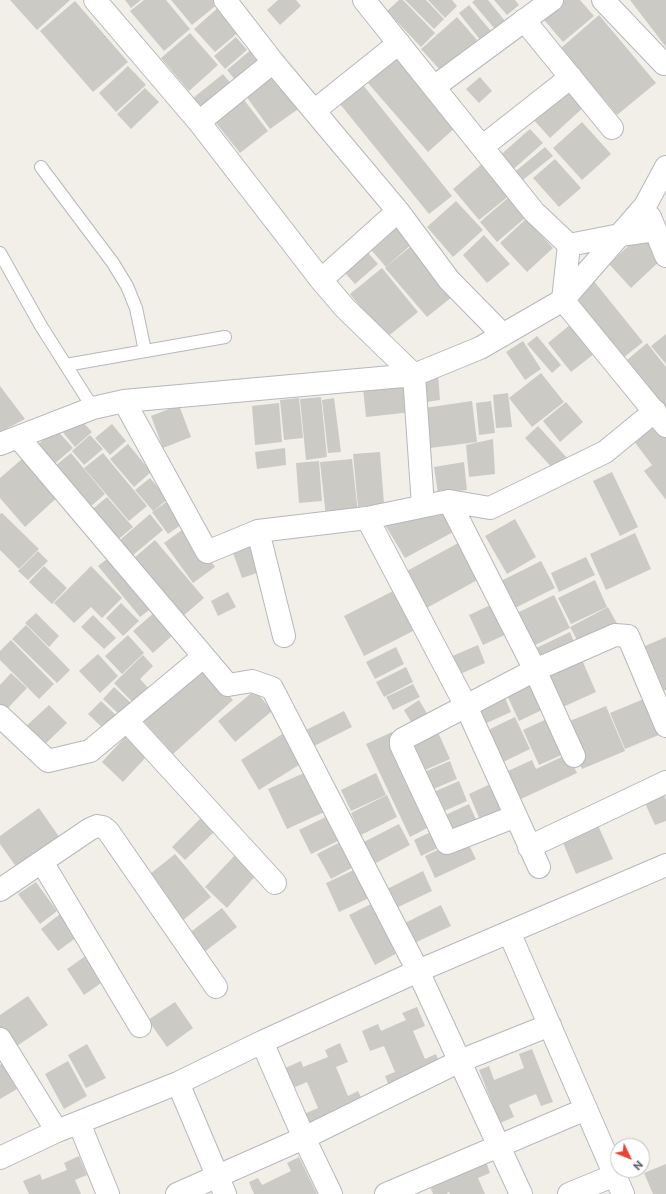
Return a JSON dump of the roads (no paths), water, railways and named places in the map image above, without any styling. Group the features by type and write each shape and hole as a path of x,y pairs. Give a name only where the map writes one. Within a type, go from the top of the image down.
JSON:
{"street":[{"path":"95,0 199,122 321,280 346,308 414,375 423,506"},
{"path":"225,0 273,62 398,211 449,280 503,335"},
{"path":"434,87 552,0"},
{"path":"603,0 664,64"},
{"path":"369,2 399,43 534,212 569,245"},
{"path":"524,20 612,128"},
{"path":"314,111 399,43"},
{"path":"199,122 273,62"},
{"path":"482,147 571,77"},
{"path":"521,1194 418,971 272,688 252,681 228,685 9,440 93,408 124,401 414,375 480,348 563,300 645,206 666,167"},
{"path":"645,206 666,256"},
{"path":"321,280 398,211"},
{"path":"569,245 655,230"},
{"path":"124,401 207,552 258,531 367,518 449,501 490,508 605,452 660,419 563,300 569,245"},
{"path":"449,501 535,670 574,756"},
{"path":"367,518 466,706 539,867"},
{"path":"258,531 284,636"},
{"path":"516,816 447,843 401,745 403,739 535,670 615,635 628,636 666,726"},
{"path":"0,716 48,761 90,751 203,657"},
{"path":"126,721 275,883"},
{"path":"530,846 666,782"},
{"path":"0,890 90,829 97,826 103,827 113,838 216,987"},
{"path":"42,862 140,1026"},
{"path":"0,1158 57,1131 178,1083 262,1042 418,971 666,865"},
{"path":"509,932 619,1184 569,1194"},
{"path":"177,1194 221,1185 304,1138 460,1061 550,1025"},
{"path":"0,1039 57,1131"},
{"path":"262,1042 304,1138 331,1194"},
{"path":"178,1083 221,1185"},
{"path":"386,1194 586,1109"},
{"path":"79,1123 108,1194"}],"lane":[{"path":"42,167 113,263 127,286 136,308 145,351"},
{"path":"0,252 41,326 93,408"},
{"path":"66,365 225,337"}]}
